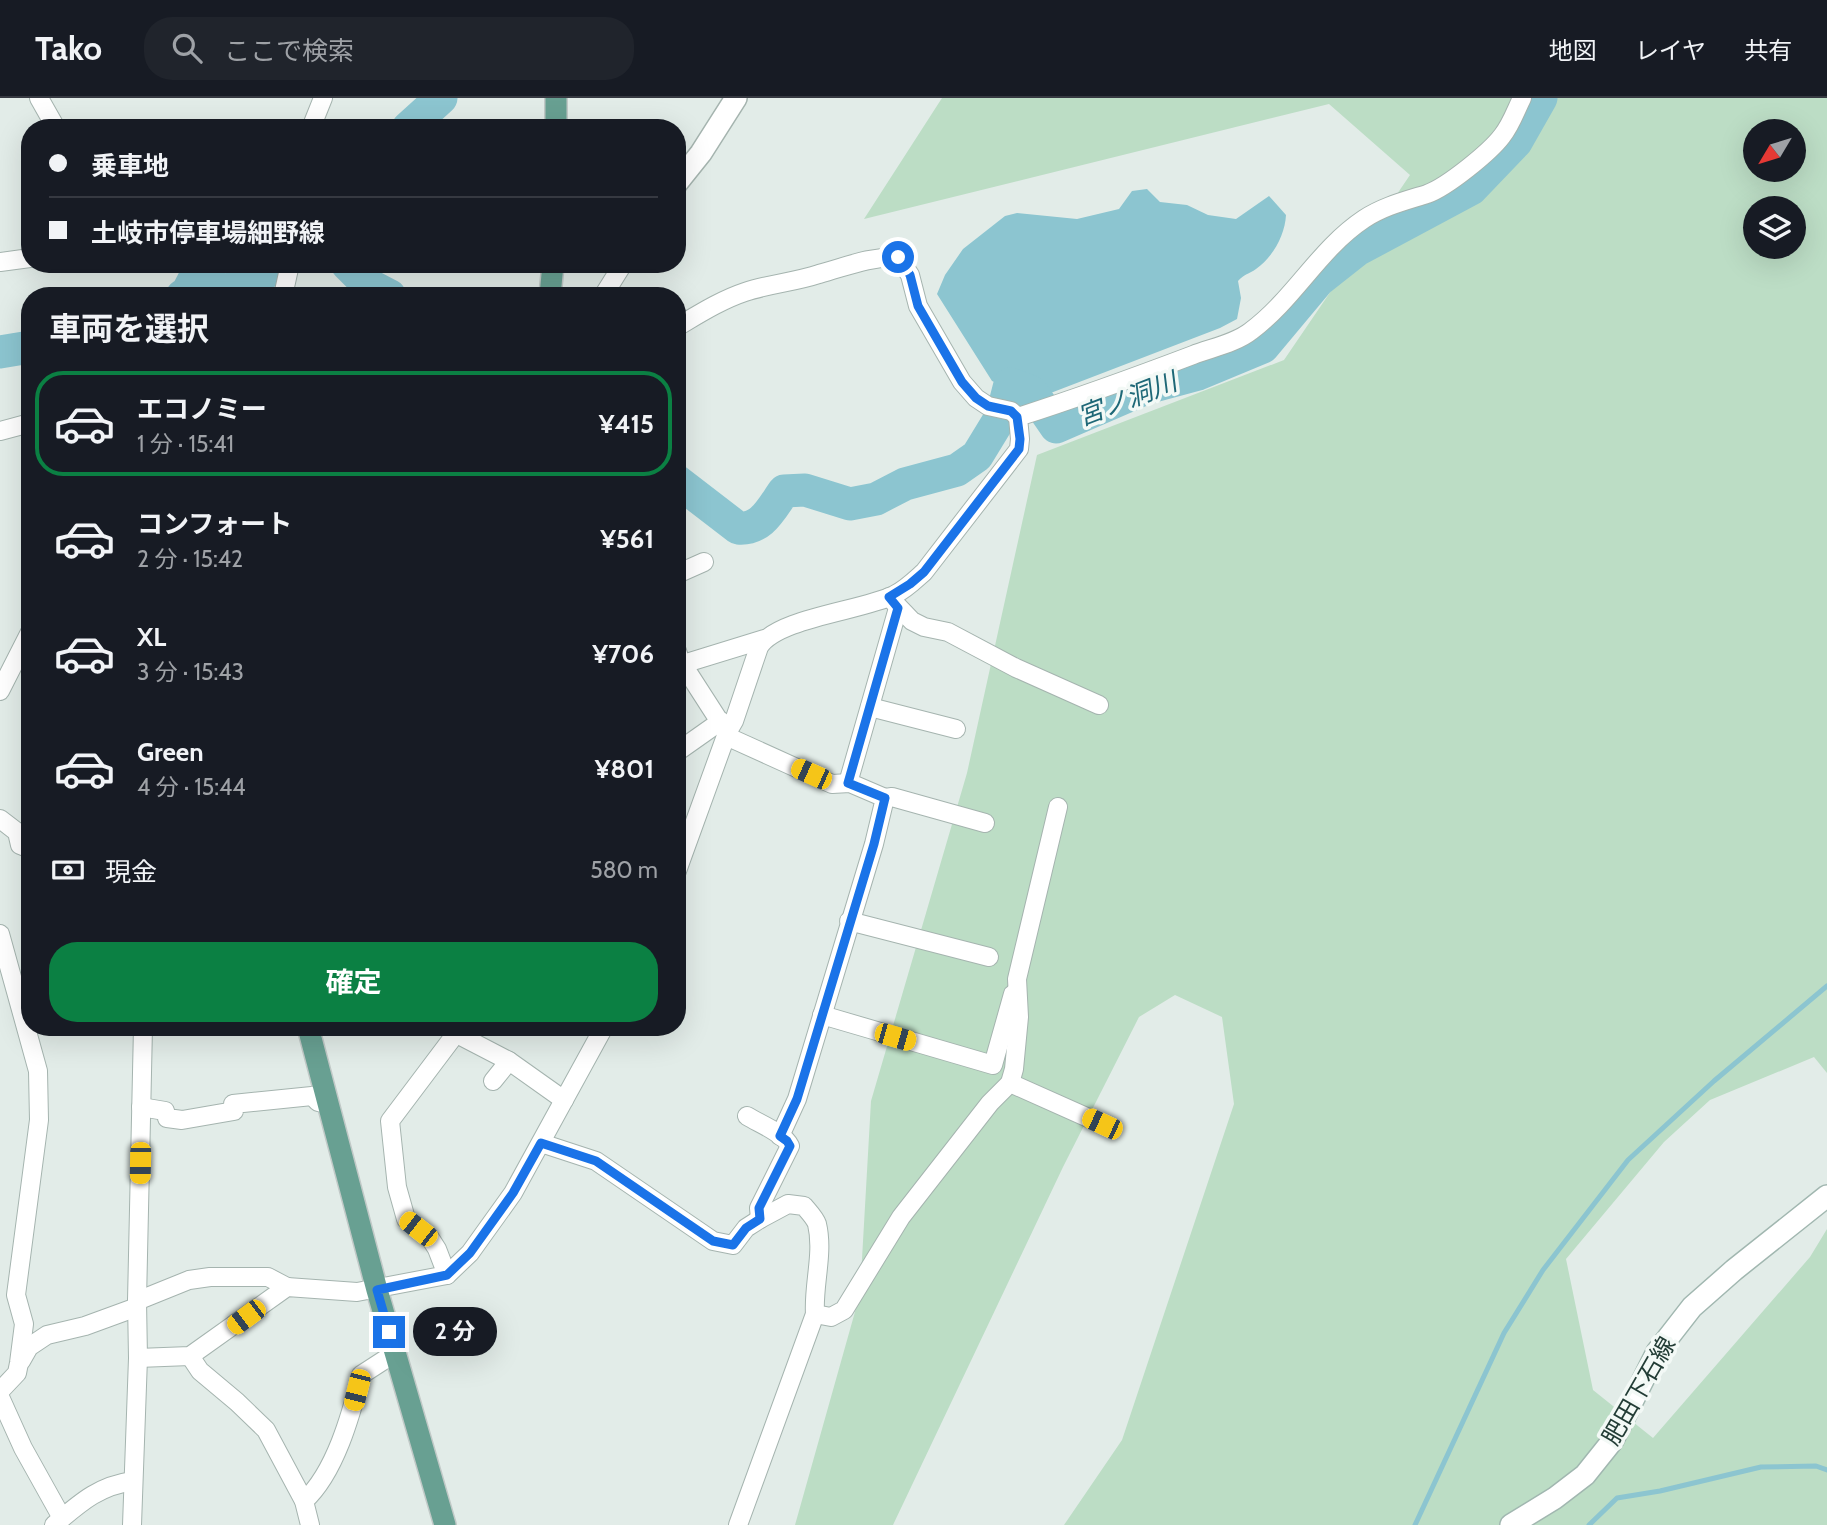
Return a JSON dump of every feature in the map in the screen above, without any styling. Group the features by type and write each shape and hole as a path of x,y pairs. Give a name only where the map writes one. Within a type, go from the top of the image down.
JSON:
{"main road":[{"path":"686,172 736,98"},
{"path":"310,1036 377,1290 444,1525"},
{"name":"肥田下石線","path":"1511,1525 1555,1498 1585,1475 1613,1440 1657,1352 1692,1307 1827,1196"}],"street":[{"path":"39,98 51,119"},
{"path":"1017,417 1249,333 1287,300 1327,250 1344,234 1365,218 1386,207 1430,193 1447,184 1495,145 1521,98"},
{"path":"314,119 319,100"},
{"path":"686,322 744,292 822,274 854,262 898,257 910,275 918,306 962,382 976,398 988,406 1011,411 1017,417 1019,449 924,572 894,603 870,707 848,783"},
{"path":"0,262 21,259"},
{"path":"0,431 21,425"},
{"path":"686,569 704,562"},
{"path":"686,656 764,639 785,628 894,603"},
{"path":"894,603 912,621 924,627 948,632 1016,668 1099,705"},
{"path":"686,748 724,730 734,721 764,639"},
{"path":"0,691 21,650"},
{"path":"686,667 724,730 832,784 848,783 885,798 892,797 985,823"},
{"path":"870,707 956,729"},
{"path":"686,845 724,730"},
{"path":"780,1136 797,1099 874,844 885,798"},
{"path":"815,1314 831,1317 844,1310 901,1217 990,1103 1010,1083 1014,1069 1018,1017 1017,979 1058,807"},
{"path":"0,819 18,832 21,845"},
{"path":"849,921 989,957"},
{"path":"0,934 21,1010"},
{"path":"822,1015 993,1065 1011,996 1017,989"},
{"path":"0,1391 17,1373 24,1324 16,1294 39,1120 38,1072 28,1036"},
{"path":"132,1525 138,1358 143,1036"},
{"path":"447,1275 430,1238 406,1219 397,1187 390,1121 452,1036"},
{"path":"466,1036 509,1061 564,1100"},
{"path":"19,1363 29,1347 47,1335 85,1326 189,1280 210,1277 268,1277 286,1287 356,1292 447,1275 470,1253 513,1193 599,1036"},
{"path":"493,1081 509,1061"},
{"path":"1010,1083 1102,1124"},
{"path":"141,1107 165,1111 167,1118 182,1120 234,1111 233,1104 312,1096 318,1102 328,1103"},
{"path":"747,1116 780,1136 790,1146 759,1208 760,1219"},
{"path":"541,1143 596,1161 713,1241 733,1245 746,1228 788,1204 804,1206 817,1222 819,1247 813,1294 815,1314 738,1525"},
{"path":"138,1358 190,1356 286,1287"},
{"path":"304,1501 312,1494 341,1443 361,1375 395,1353"},
{"path":"190,1356 200,1371 266,1430 304,1501 310,1525"},
{"path":"0,1397 58,1522 86,1497 116,1483 133,1481"}],"green space":[{"path":"942,98 1827,98 1827,1073 1814,1057 1710,1100 1664,1142 1566,1259 1593,1390 1653,1438 1810,1257 1827,1229 1827,1525 1064,1525 1122,1440 1234,1104 1222,1017 1175,995 1139,1017 1063,1167 893,1525 795,1525 860,1294 871,1101 967,773 1037,455 1284,360 1410,175 1329,104 864,219"}],"water":[{"path":"1147,189 1160,202 1187,205 1208,215 1236,219 1269,196 1286,215 1281,238 1273,252 1262,264 1238,281 1241,298 1237,319 1220,328 1035,399 992,381 937,294 945,275 963,249 1005,216 1017,213 1077,219 1119,209 1132,191"}],"waterway":[{"path":"418,119 441,98"},
{"name":"宮ノ洞川","path":"686,488 738,528 746,528 760,522 784,491 805,490 850,504 876,499 905,484 957,470 977,456 1002,415 1010,384 1032,392 1056,427 1146,388 1198,374 1263,347 1319,280 1357,250 1471,189 1516,142 1541,98"},
{"path":"190,287 197,273"},
{"name":"宮ノ洞川","path":"238,287 265,273"},
{"name":"宮ノ洞川","path":"356,273 373,287"},
{"path":"0,352 21,348"},
{"path":"1415,1525 1504,1333 1543,1270 1628,1160 1714,1081 1827,986"},
{"path":"1589,1525 1617,1498 1660,1491 1761,1467 1816,1466 1827,1470"}],"route":[{"path":"389,1332 377,1290 447,1275 470,1253 513,1193 541,1143 596,1161 713,1241 733,1245 746,1228 760,1219 759,1208 790,1146 780,1136 797,1099 874,844 885,798 848,783 898,608 889,597 924,572 1019,449 1017,417 1011,411 988,406 976,398 962,382 918,306 910,275 898,257"}]}
